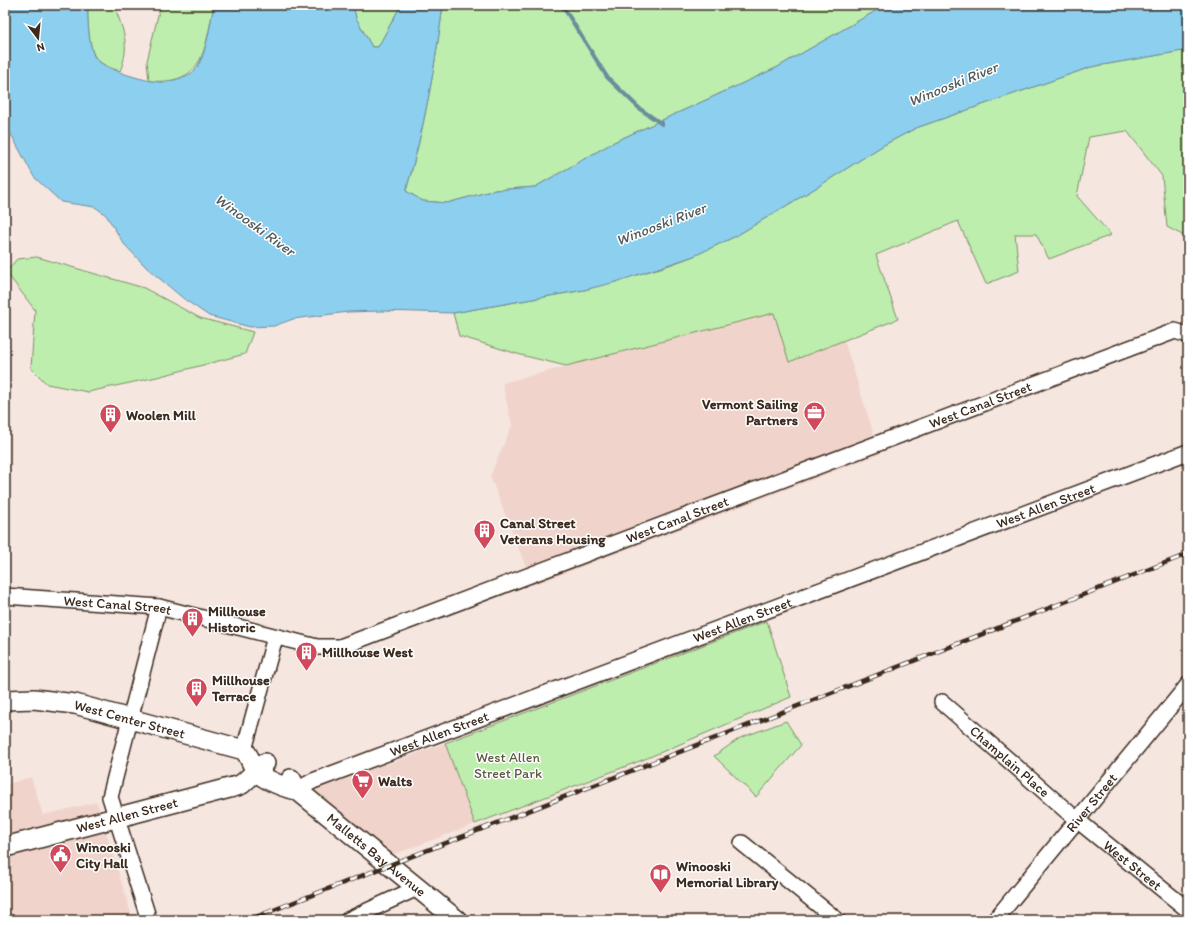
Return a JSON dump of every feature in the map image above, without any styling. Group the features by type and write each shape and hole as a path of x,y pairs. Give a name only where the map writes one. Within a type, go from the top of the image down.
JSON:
{"street":[{"name":"West Canal Street","path":"5,596 160,607 275,637 318,647 336,648 349,645 1182,333"},
{"name":"West Allen Street","path":"297,790 313,782 1188,452"},
{"path":"149,920 110,797 160,607"},
{"path":"254,760 275,637"},
{"name":"River Street","path":"996,920 1188,685"},
{"name":"West Center Street","path":"5,700 34,699 61,702 130,719 254,760"},
{"name":"Champlain Place","path":"942,702 1077,820"},
{"name":"West Allen Street","path":"5,847 237,786 254,760"},
{"name":"Malletts Bay Avenue","path":"254,760 285,788 297,790 457,920"},
{"name":"West Street","path":"1077,820 1188,910"},
{"path":"742,843 837,920"},
{"path":"348,920 417,888"}],"shaded area":[{"path":"774,313 790,361 844,340 880,454 533,585 490,476 512,425 502,383"},
{"path":"445,743 475,824 374,862 299,777 378,746 385,765"},
{"path":"31,777 43,815 97,802 133,920 5,920 5,785"}],"green space":[{"path":"88,5 114,5 123,30 125,45 125,53 120,71 104,65 96,58 94,54 89,33"},
{"path":"162,5 213,5 213,10 203,52 198,63 191,72 181,78 167,81 149,81 147,61 159,11"},
{"path":"353,5 401,5 378,47 372,47 356,18"},
{"path":"443,5 886,5 776,68 614,142 535,187 495,190 447,203 423,201 406,191 428,99"},
{"path":"1188,50 1188,238 1167,227 1162,176 1127,131 1089,137 1077,196 1111,235 1049,259 1036,234 1015,234 1019,271 986,284 958,221 876,255 898,319 789,362 774,313 566,366 521,355 459,336 453,313 584,290 664,267 694,256 736,236 882,146 916,128 1091,67"},
{"path":"37,257 144,288 200,318 253,332 245,354 157,377 88,392 47,384 31,368 35,310 6,272 17,259"},
{"name":"West Allen Street Park","path":"767,621 791,697 645,759 475,824 445,743"},
{"path":"786,721 801,745 756,797 714,756 740,738"}],"water":[{"name":"Winooski River","path":"5,5 88,5 88,24 92,51 98,61 127,75 150,81 166,82 176,80 190,74 197,68 204,53 213,5 353,5 356,18 372,47 378,47 401,5 443,5 428,98 406,191 423,201 447,203 495,190 535,187 614,142 776,68 886,5 1188,5 1188,50 1091,67 916,128 882,146 736,236 694,256 616,282 584,290 453,313 381,311 348,312 293,319 274,326 250,327 209,316 184,299 147,268 124,244 106,215 95,207 61,202 34,177 5,123"}],"waterway":[{"path":"562,5 607,77 640,109 662,124"}],"railway":[{"path":"248,920 1188,554"}],"place":[{"name":"Vermont Sailing Partners","path":"814,432"},
{"name":"Woolen Mill","path":"111,434"},
{"name":"Canal Street Veterans Housing","path":"484,550"},
{"name":"Millhouse Historic","path":"193,638"},
{"name":"Millhouse West","path":"306,672"},
{"name":"Millhouse Terrace","path":"196,708"},
{"name":"Walts","path":"363,800"},
{"name":"Winooski City Hall","path":"60,874"},
{"name":"Winooski Memorial Library","path":"661,894"}]}
